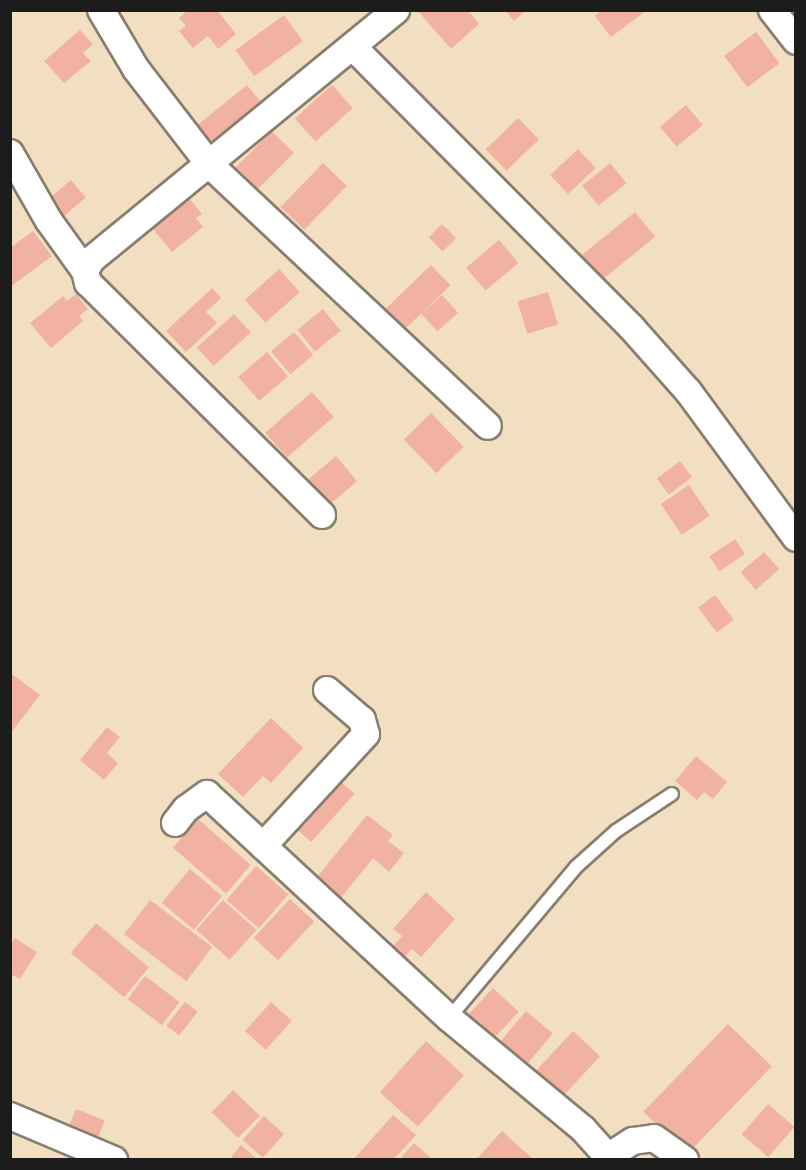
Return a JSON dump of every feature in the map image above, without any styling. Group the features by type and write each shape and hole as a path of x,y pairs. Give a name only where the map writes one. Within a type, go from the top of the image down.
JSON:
{"street":[{"path":"101,10 136,69 210,165 488,426"},
{"path":"85,271 91,260 210,165 396,10"},
{"path":"772,10 795,40"},
{"path":"353,47 639,336 688,392 795,538"},
{"path":"10,153 50,221 85,271 88,283 322,515"},
{"path":"263,846 366,734 363,720 327,690"},
{"path":"175,823 186,808 207,794 449,1018 583,1129 606,1158 633,1141 654,1138 685,1160"},
{"path":"10,1116 114,1160"}],"lane":[{"path":"449,1018 576,867 616,831 672,794"}],"building":[{"path":"188,10 217,10 236,34 218,49 208,36 193,48 179,31 186,26 179,18"},
{"path":"417,10 468,10 479,24 451,49"},
{"path":"505,10 526,10 514,21"},
{"path":"601,10 641,10 643,13 611,37 595,16"},
{"path":"284,15 303,41 254,76 235,50"},
{"path":"80,30 93,44 83,53 91,61 64,83 44,61"},
{"path":"756,32 779,63 748,87 724,56"},
{"path":"247,85 265,107 212,150 194,128"},
{"path":"332,85 353,108 316,141 295,118"},
{"path":"686,105 703,125 677,147 660,127"},
{"path":"518,118 539,140 506,171 486,149"},
{"path":"272,131 294,153 258,189 236,167"},
{"path":"578,149 596,168 568,194 550,175"},
{"path":"323,163 347,186 304,230 281,207"},
{"path":"610,163 626,183 598,206 582,186"},
{"path":"71,180 86,198 63,217 48,199"},
{"path":"190,199 202,214 196,218 203,227 172,252 152,228"},
{"path":"635,212 655,237 595,285 575,260"},
{"path":"442,224 456,238 443,252 429,237"},
{"path":"33,231 52,256 10,287 10,248"},
{"path":"499,240 518,263 485,291 466,268"},
{"path":"431,265 450,285 404,330 385,309"},
{"path":"279,269 300,292 266,323 245,300"},
{"path":"212,288 221,298 206,312 217,323 186,352 166,331"},
{"path":"548,292 558,325 527,334 517,301"},
{"path":"76,294 88,309 79,316 83,321 51,348 30,323 63,296 67,301"},
{"path":"442,295 458,313 437,332 421,314"},
{"path":"323,309 341,331 315,352 297,330"},
{"path":"234,314 251,333 214,366 197,347"},
{"path":"294,332 313,355 290,374 271,351"},
{"path":"267,352 288,376 259,401 238,377"},
{"path":"312,392 334,417 287,458 265,433"},
{"path":"431,413 464,447 436,473 404,439"},
{"path":"336,456 357,481 328,506 307,480"},
{"path":"680,461 692,477 669,494 657,478"},
{"path":"689,485 710,516 682,535 661,504"},
{"path":"735,539 745,554 719,571 709,556"},
{"path":"764,552 779,569 756,590 741,572"},
{"path":"715,595 734,620 717,632 698,608"},
{"path":"13,675 40,695 10,734 10,677"},
{"path":"271,718 303,748 271,783 263,776 243,797 218,774"},
{"path":"107,727 120,737 107,753 118,763 104,780 80,760"},
{"path":"696,756 727,782 713,799 704,792 697,800 675,781"},
{"path":"336,777 355,794 311,842 293,825"},
{"path":"367,815 393,835 388,841 404,853 389,872 373,858 339,900 314,881"},
{"path":"198,819 251,865 226,894 173,848"},
{"path":"256,866 288,894 259,928 226,900"},
{"path":"190,869 222,896 194,930 162,903"},
{"path":"426,892 455,919 421,957 412,949 401,961 390,950 402,936 393,929"},
{"path":"290,899 314,922 278,960 254,938"},
{"path":"150,900 212,947 186,981 124,934"},
{"path":"223,900 256,930 230,960 196,930"},
{"path":"96,923 149,967 124,997 71,953"},
{"path":"15,938 37,952 20,979 10,974 10,946"},
{"path":"145,976 179,1002 162,1025 128,999"},
{"path":"493,988 519,1012 492,1040 466,1017"},
{"path":"185,1002 198,1012 179,1035 167,1026"},
{"path":"271,1002 292,1021 266,1050 245,1031"},
{"path":"526,1011 553,1033 522,1070 495,1048"},
{"path":"728,1024 772,1066 687,1154 643,1112"},
{"path":"573,1031 600,1056 560,1099 533,1074"},
{"path":"426,1041 464,1075 418,1126 380,1092"},
{"path":"233,1090 260,1116 238,1138 211,1112"},
{"path":"768,1104 794,1127 768,1157 742,1134"},
{"path":"76,1109 105,1121 98,1138 69,1127"},
{"path":"393,1115 416,1135 393,1160 353,1160"},
{"path":"264,1116 284,1134 263,1158 243,1140"},
{"path":"502,1131 534,1160 476,1160"},
{"path":"414,1143 433,1160 399,1160"},
{"path":"241,1145 258,1160 229,1160"}]}
